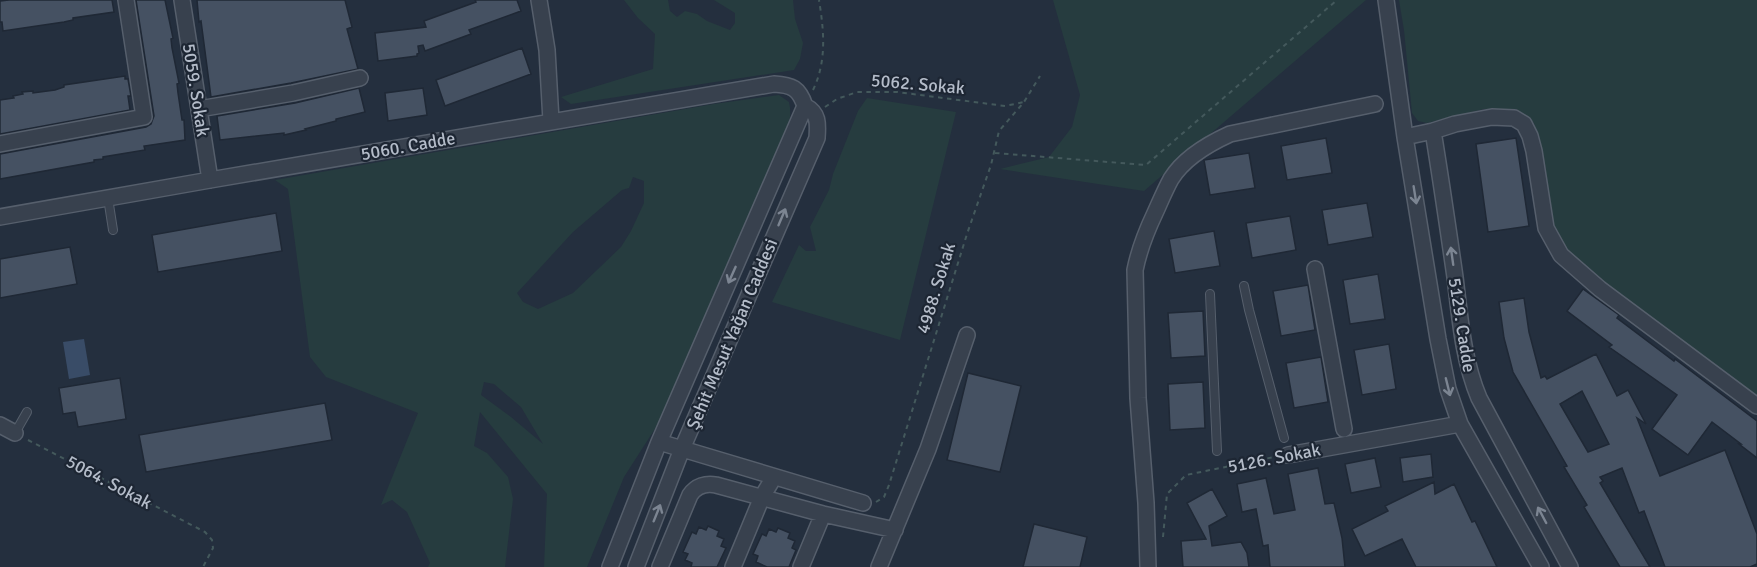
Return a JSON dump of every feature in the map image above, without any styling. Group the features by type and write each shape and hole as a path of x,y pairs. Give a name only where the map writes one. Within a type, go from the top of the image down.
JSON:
{"street":[{"path":"0,144 144,117 126,0"},
{"name":"5059. Sokak","path":"182,0 210,180"},
{"path":"539,0 547,50 551,121"},
{"name":"5129. Cadde","path":"1386,0 1405,137 1448,389 1460,424 1541,567"},
{"path":"199,109 293,93 360,78"},
{"name":"5060. Cadde","path":"0,218 774,84 789,86 797,90 810,110"},
{"path":"1148,567 1146,503 1137,398 1134,270 1147,231 1171,178 1197,152 1230,134 1375,104"},
{"name":"Şehit Mesut Yağan Caddesi","path":"610,567 659,442 810,110"},
{"name":"Şehit Mesut Yağan Caddesi","path":"636,567 682,449 817,138 818,125 810,110"},
{"path":"1405,137 1492,117 1514,118 1524,124 1534,151 1546,228 1561,255 1600,289 1757,406"},
{"name":"5129. Cadde","path":"1433,131 1470,379 1570,567"},
{"path":"1315,269 1344,429"},
{"path":"879,567 928,449 967,335"},
{"name":"5126. Sokak","path":"1288,455 1460,424"},
{"path":"0,425 15,433"},
{"path":"659,442 863,503"},
{"path":"733,567 762,497 774,477"},
{"path":"660,567 690,495 697,487 712,484 823,514 895,530"},
{"path":"801,567 823,514"}],"lane":[{"path":"108,198 113,230"},
{"path":"1244,286 1284,438"},
{"path":"1210,294 1217,452"},
{"path":"15,433 27,412"}],"path":[{"path":"810,110 824,52 819,0"},
{"path":"995,153 1146,165 1337,0"},
{"name":"4988. Sokak","path":"863,503 874,502 884,497 889,485 967,234 995,153 999,131 1024,102 1040,76"},
{"name":"5062. Sokak","path":"810,110 856,92 897,92 1005,106 1024,102"},
{"name":"5064. Sokak","path":"15,433 205,532 213,544 212,552 203,567"},
{"name":"5126. Sokak","path":"1162,546 1167,494 1186,475 1288,455"}],"green space":[{"path":"624,0 668,0 670,11 677,17 685,11 697,14 707,21 730,30 735,23 735,13 714,0 793,0 795,19 803,43 800,59 794,70 571,104 561,97 653,69 655,34"},
{"path":"1053,0 1366,0 1144,191 1000,169 1049,157 1072,127 1080,95"},
{"path":"1399,0 1757,0 1757,397 1572,260 1547,223 1546,170 1534,123 1516,109 1484,109 1427,123 1418,121 1412,113"},
{"path":"779,95 789,102 790,117 787,132 658,424 624,477 587,567 544,567 547,494 480,412 474,446 487,453 508,477 513,499 505,567 428,567 430,563 407,512 392,500 381,505 418,413 326,377 310,357 288,189 275,180 714,104","holes":["633,177 644,181 644,203 621,247 573,293 538,309 523,302 517,293 573,232 622,190 629,188","484,382 494,384 521,407 543,444 481,395"]},
{"path":"867,98 956,112 900,340 772,302 799,245 806,251 816,251 810,227 829,190 858,111"}],"water":[{"path":"84,339 90,375 69,379 63,342"}],"building":[{"path":"112,0 114,12 3,31 2,22 0,22 0,1"},
{"path":"136,0 165,0 173,38 171,39 172,48 179,83 177,84 182,120 184,120 185,140 144,146 145,150 103,157 94,162 0,179 0,154 146,127 151,124 154,116"},
{"path":"197,0 345,0 352,27 347,29 358,69 211,97"},
{"path":"475,0 517,0 521,11 469,30 471,34 425,51 423,45 418,46 417,56 378,61 375,33 426,27 424,21 476,2"},
{"path":"522,48 531,74 445,106 436,80"},
{"path":"125,76 125,79 128,79 131,96 128,96 130,110 0,134 0,100 14,98 13,96 23,94 22,92 55,90 64,85"},
{"path":"359,88 365,112 284,135 284,133 220,140 217,116 295,103"},
{"path":"423,88 427,115 388,121 385,93"},
{"path":"1326,138 1332,173 1287,180 1281,146"},
{"path":"1516,138 1529,226 1488,232 1476,144"},
{"path":"1249,153 1255,188 1210,195 1204,160"},
{"path":"1367,203 1373,237 1328,245 1322,210"},
{"path":"276,213 282,251 158,272 152,235"},
{"path":"1290,216 1296,250 1252,258 1246,223"},
{"path":"1214,231 1220,266 1175,273 1169,239"},
{"path":"70,247 77,284 0,298 0,259"},
{"path":"1378,274 1385,319 1350,324 1343,280"},
{"path":"1308,285 1315,330 1281,336 1273,291"},
{"path":"1583,289 1619,315 1617,318 1757,421 1757,458 1712,422 1688,455 1652,429 1677,395 1609,347 1612,345 1567,311"},
{"path":"1524,298 1529,332 1541,378 1545,376 1547,379 1596,354 1617,396 1628,390 1646,424 1637,418 1660,476 1725,450 1757,534 1757,564 1750,567 1665,567 1644,511 1639,513 1622,468 1600,477 1603,481 1600,483 1650,567 1620,567 1584,507 1587,505 1564,467 1567,466 1513,372 1504,338 1499,302","holes":["1582,391 1609,444 1588,452 1560,404"]},
{"path":"1203,311 1205,356 1171,358 1168,313"},
{"path":"1389,344 1396,389 1362,395 1354,350"},
{"path":"1321,357 1328,402 1294,408 1286,363"},
{"path":"968,373 1021,386 1000,472 947,460"},
{"path":"120,378 126,419 78,427 75,412 63,414 59,388"},
{"path":"1203,382 1205,428 1170,430 1168,384"},
{"path":"325,403 332,440 146,472 139,435"},
{"path":"1431,454 1433,477 1403,482 1400,458"},
{"path":"1375,458 1381,487 1351,493 1345,464"},
{"path":"1318,468 1325,504 1334,503 1342,538 1345,567 1270,567 1268,545 1263,546 1256,509 1242,512 1237,484 1266,478 1274,514 1295,510 1288,474"},
{"path":"1434,482 1435,494 1454,484 1497,567 1416,567 1402,539 1365,556 1352,529 1388,511 1385,506"},
{"path":"1212,489 1227,516 1209,526 1212,546 1241,542 1247,553 1249,567 1183,567 1181,541 1206,539 1187,503"},
{"path":"1034,524 1087,537 1080,567 1023,567"},
{"path":"708,526 719,531 717,536 724,539 721,546 726,548 717,567 691,567 692,563 685,560 688,554 683,552 692,532 696,534 699,527 706,530"},
{"path":"778,528 790,533 788,538 795,541 792,548 796,550 789,567 767,567 756,562 758,556 753,554 762,534 766,536 769,529 776,532"}]}
